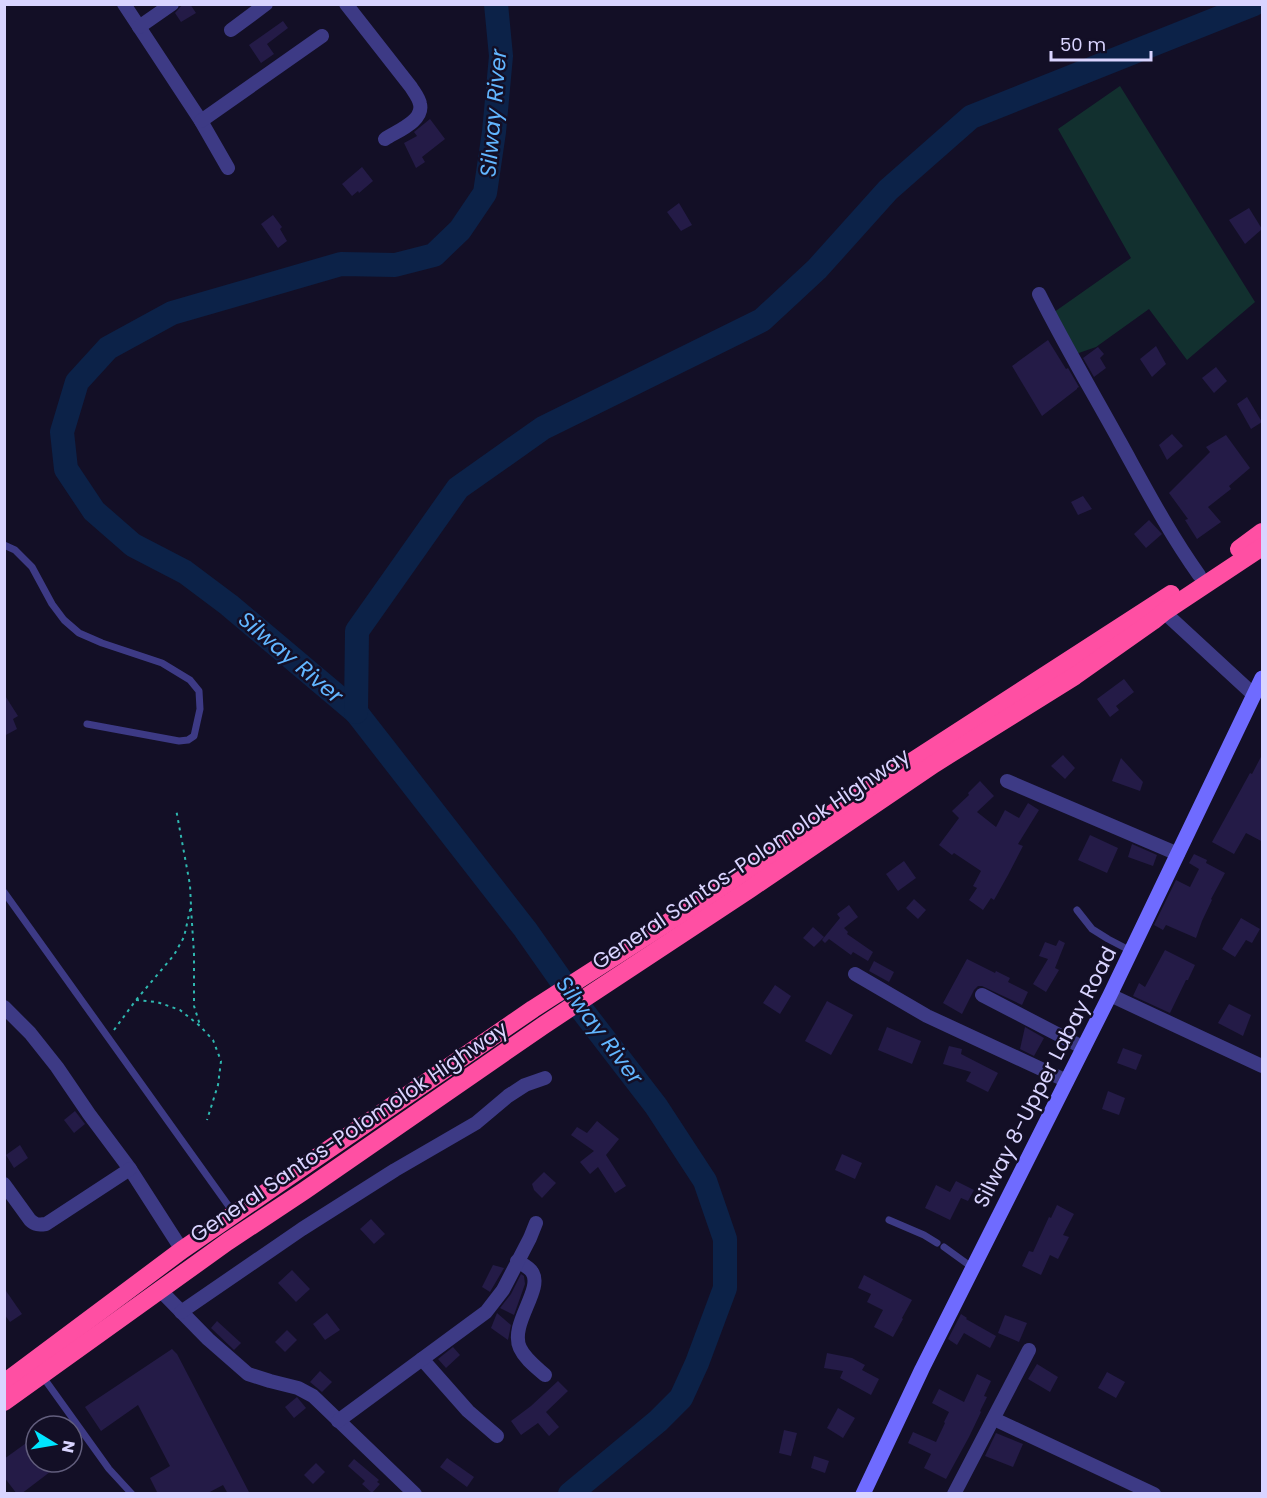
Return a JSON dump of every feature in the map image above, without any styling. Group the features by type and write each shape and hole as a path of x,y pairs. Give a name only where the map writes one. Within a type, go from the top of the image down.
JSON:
{"highway":[{"path":"4,1383 182,1250 533,1009 616,966 681,914 1263,532"},
{"name":"General Santos-Polomolok Highway","path":"4,1402 227,1242 544,1025 616,966 705,920 934,764 1075,676 1164,612 1263,548"}],"main road":[{"name":"Silway 8-Upper Labay Road","path":"863,1494 922,1369 1110,995 1263,678"}],"street":[{"path":"124,4 201,120 228,168"},
{"path":"139,27 172,4"},
{"path":"231,30 266,4"},
{"path":"346,4 411,87 421,105 417,119 385,139"},
{"path":"201,120 322,36"},
{"path":"1039,294 1061,339 1154,504 1180,549 1199,575"},
{"path":"1164,612 1254,695"},
{"path":"1007,782 1178,854"},
{"path":"855,974 927,1016 1067,1081"},
{"path":"982,995 1084,1048"},
{"path":"1110,995 1263,1066"},
{"path":"4,1007 30,1033 57,1067 130,1169 182,1250"},
{"path":"181,1312 302,1228 476,1123 525,1085 544,1078"},
{"path":"4,1184 30,1220 39,1225 45,1224 130,1169"},
{"path":"338,1421 486,1312 503,1290 536,1223"},
{"path":"517,1261 534,1273 534,1289 519,1327 518,1340 520,1348 530,1362 545,1375"},
{"path":"160,1290 215,1346 248,1374 298,1388 313,1396 415,1494"},
{"path":"954,1494 1029,1350"},
{"path":"422,1359 468,1411 497,1436"},
{"path":"994,1419 1154,1494"}],"lane":[{"path":"4,545 15,550 32,567 52,604 64,620 79,633 162,663 190,680 199,691 200,709 194,736 188,740 179,741 87,724"},
{"path":"4,892 234,1215"},
{"path":"1077,910 1092,928 1131,951"},
{"path":"890,1220 941,1245 972,1268"},
{"path":"42,1374 109,1469 132,1494"}],"path":[{"path":"176,809 190,885 194,1006 200,1026"},
{"path":"108,1037 174,955 184,937 191,906"},
{"path":"136,1000 157,1002 180,1010 213,1040 221,1061 218,1085 207,1120"}],"green space":[{"path":"1120,86 1255,302 1187,360 1149,309 1096,347 1073,355 1050,315 1131,258 1058,129"}],"building":[{"path":"183,4 190,4 196,13 181,22 175,13"},
{"path":"283,21 288,28 267,44 274,54 261,63 249,45"},
{"path":"430,119 445,139 422,157 425,162 416,168 404,143 417,136 414,132"},
{"path":"362,167 373,181 352,196 342,184"},
{"path":"679,203 692,225 681,231 667,212"},
{"path":"1249,208 1262,229 1245,244 1229,220"},
{"path":"273,215 282,227 280,229 287,241 278,248 261,224"},
{"path":"1048,340 1079,387 1042,416 1012,366"},
{"path":"1156,346 1166,364 1152,377 1140,359"},
{"path":"1098,347 1104,354 1100,358 1106,368 1094,377 1083,358"},
{"path":"1216,367 1227,381 1214,393 1202,378"},
{"path":"1247,397 1262,422 1251,429 1237,404"},
{"path":"1172,434 1183,446 1167,460 1159,445"},
{"path":"1226,435 1250,468 1229,486 1231,489 1208,507 1221,522 1197,539 1185,520 1188,519 1169,493 1210,452 1206,447"},
{"path":"1083,496 1092,509 1078,515 1071,502"},
{"path":"1149,520 1162,534 1146,548 1134,534"},
{"path":"1124,679 1134,692 1116,706 1119,710 1110,717 1097,699"},
{"path":"4,694 18,716 13,719 17,729 4,736"},
{"path":"1263,753 1263,842 1246,833 1234,854 1212,842"},
{"path":"1063,755 1075,768 1065,779 1051,766"},
{"path":"1121,758 1143,782 1140,791 1112,781"},
{"path":"980,781 994,796 977,812 996,827 1005,810 1019,818 1028,803 1039,810 1018,844 1023,846 994,900 991,898 983,910 969,900 977,888 973,886 981,871 939,845 959,818 952,811"},
{"path":"1090,835 1118,848 1107,873 1078,860"},
{"path":"1132,844 1157,855 1153,866 1128,857"},
{"path":"1194,854 1225,873 1211,899 1196,938 1166,925 1163,930 1154,925 1176,880 1190,887 1199,869 1189,863"},
{"path":"904,861 916,878 898,891 886,874"},
{"path":"914,899 926,910 918,919 906,908"},
{"path":"849,905 858,917 844,928 847,934 873,952 868,961 853,952 851,955 829,939 825,943 822,940 840,918 837,914"},
{"path":"1241,918 1260,929 1252,943 1246,940 1235,957 1222,949"},
{"path":"813,927 824,937 814,947 803,938"},
{"path":"1059,940 1065,943 1055,968 1059,970 1046,992 1033,984 1048,959 1039,956 1045,942 1056,946"},
{"path":"1165,950 1195,965 1170,1013 1133,996 1139,983 1145,987"},
{"path":"967,959 1010,978 1008,982 1028,992 1022,1005 982,986 974,990 962,1014 943,1003"},
{"path":"874,961 894,972 889,982 869,971"},
{"path":"775,985 791,996 780,1014 763,1003"},
{"path":"827,1001 853,1015 831,1055 805,1041"},
{"path":"1229,1004 1251,1015 1243,1036 1218,1023"},
{"path":"887,1027 921,1041 912,1064 878,1050"},
{"path":"1025,1027 1044,1038 1034,1056 1020,1049"},
{"path":"949,1046 962,1049 961,1054 998,1073 988,1092 966,1081 971,1072 943,1064"},
{"path":"1123,1048 1142,1055 1136,1070 1117,1063"},
{"path":"1108,1091 1125,1098 1119,1115 1102,1109"},
{"path":"75,1111 85,1124 74,1133 64,1120"},
{"path":"597,1121 619,1139 606,1155 626,1186 615,1193 598,1167 590,1174 580,1162 594,1151 571,1135 577,1127 587,1133"},
{"path":"20,1145 28,1158 14,1168 6,1155"},
{"path":"842,1154 862,1163 855,1179 835,1170"},
{"path":"544,1172 556,1183 542,1198 534,1190 532,1184"},
{"path":"956,1181 974,1190 968,1201 961,1198 950,1220 925,1208 936,1185 950,1192"},
{"path":"1057,1205 1074,1214 1063,1235 1069,1237 1058,1259 1050,1255 1041,1275 1022,1266 1029,1251 1033,1252"},
{"path":"371,1219 385,1234 374,1244 360,1229"},
{"path":"493,1265 504,1268 490,1292 482,1287"},
{"path":"292,1270 310,1289 296,1302 278,1283"},
{"path":"521,1274 524,1276 525,1284 514,1315 500,1308 511,1294"},
{"path":"864,1275 912,1300 893,1337 874,1327 883,1310 867,1302 871,1294 858,1288"},
{"path":"4,1288 22,1314 10,1322 4,1314"},
{"path":"327,1313 340,1330 325,1340 313,1324"},
{"path":"497,1313 511,1325 508,1340 491,1328"},
{"path":"961,1314 996,1336 990,1348 964,1333 957,1345 948,1339"},
{"path":"1005,1315 1027,1323 1019,1342 998,1333"},
{"path":"217,1321 241,1343 234,1350 211,1328"},
{"path":"287,1330 297,1340 285,1352 275,1342"},
{"path":"453,1347 460,1355 446,1368 438,1359"},
{"path":"172,1349 177,1354 250,1494 228,1494 223,1485 206,1494 158,1494 150,1478 170,1466 138,1405 101,1431 85,1407"},
{"path":"827,1353 852,1358 865,1365 862,1370 879,1379 871,1395 840,1378 843,1371 824,1368"},
{"path":"1037,1364 1058,1377 1050,1392 1028,1379"},
{"path":"320,1371 332,1382 322,1392 310,1382"},
{"path":"1107,1372 1125,1382 1116,1398 1098,1388"},
{"path":"977,1374 991,1381 984,1396 987,1397 946,1479 924,1468 931,1454 908,1443 913,1432 936,1442 949,1412 932,1403 939,1389 964,1402"},
{"path":"558,1381 568,1391 546,1412 559,1427 549,1436 538,1423 521,1435 511,1421"},
{"path":"297,1397 306,1408 294,1418 285,1407"},
{"path":"838,1408 855,1418 843,1438 827,1428"},
{"path":"784,1430 797,1433 791,1456 779,1453"},
{"path":"996,1433 1023,1444 1013,1467 985,1456"},
{"path":"24,1445 24,1474 47,1474 21,1494 17,1494 4,1477 4,1459"},
{"path":"814,1456 829,1461 825,1473 811,1468"},
{"path":"447,1458 474,1477 467,1487 440,1467"},
{"path":"354,1459 379,1480 377,1482 380,1484 372,1493 362,1484 365,1481 348,1466"},
{"path":"316,1463 325,1472 313,1484 304,1475"}],"waterway":[{"name":"Silway River","path":"496,4 501,56 494,132 485,193 460,230 434,255 395,265 341,264 172,313 108,348 77,382 62,432 66,469 94,511 133,545 185,572 229,605 356,712 525,929 582,1010 656,1106 705,1181 725,1239 725,1288 697,1363 681,1398 658,1421 570,1494"},
{"path":"356,712 357,631 458,488 543,428 762,320 817,269 888,190 971,117 1254,4"}]}
